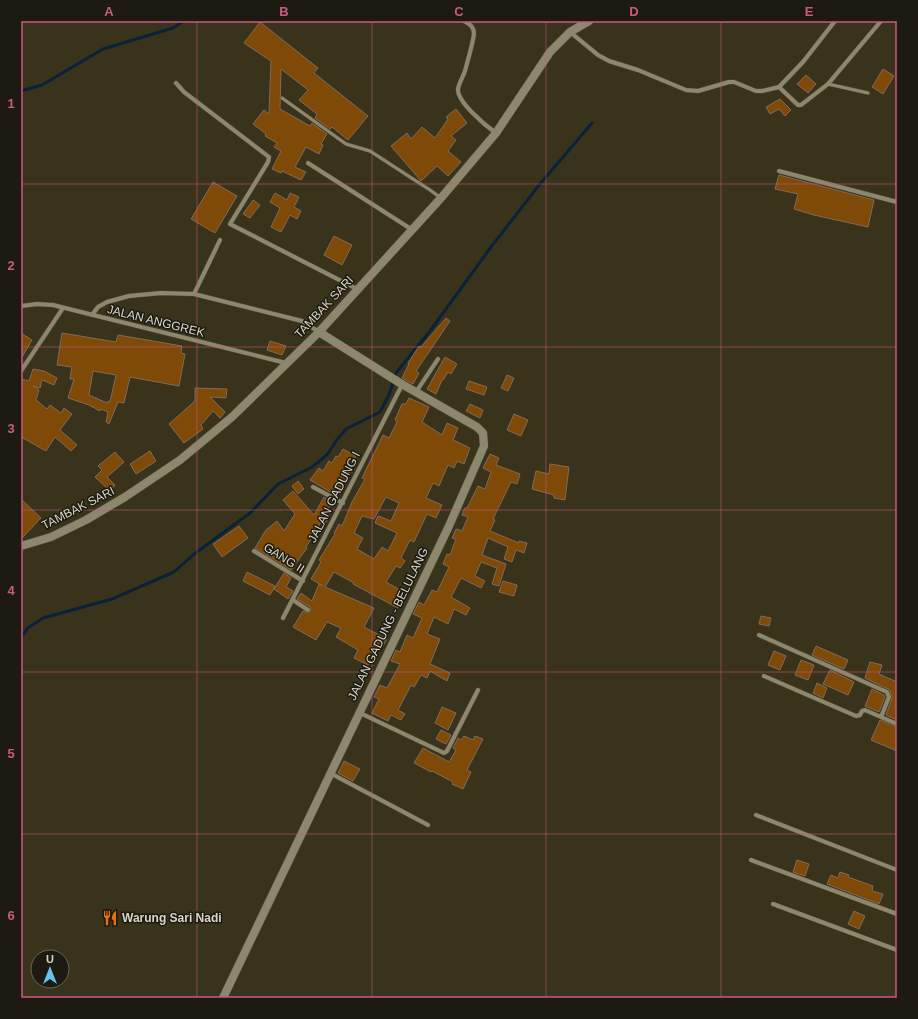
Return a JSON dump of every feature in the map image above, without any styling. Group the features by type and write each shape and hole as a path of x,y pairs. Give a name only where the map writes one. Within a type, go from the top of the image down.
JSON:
{"street":[{"path":"464,21 471,25 474,30 474,34 458,88 458,93 476,116 485,125 496,132"},
{"name":"TAMBAK SARI","path":"21,546 51,537 86,520 125,498 180,460 255,395 319,332 410,229 440,198 496,132 550,52 570,32 589,21"},
{"path":"570,32 598,55 609,61 638,70 686,90 698,91 729,82 734,82 756,91 762,91 780,88 803,62 835,21"},
{"path":"780,88 798,105 801,105 828,84 881,21"},
{"path":"176,83 184,92 269,157 268,162 230,224 357,289"},
{"path":"308,163 410,229"},
{"path":"779,171 897,202"},
{"path":"194,294 220,240"},
{"path":"92,315 98,307 107,302 129,296 161,293 194,294 302,321 319,332"},
{"name":"JALAN ANGGREK","path":"21,306 37,304 53,305 286,363"},
{"path":"21,372 63,308"},
{"name":"JALAN GADUNG - BELULANG","path":"222,998 449,526 484,446 483,433 477,427 401,384 319,332"},
{"path":"416,392 438,358"},
{"name":"JALAN GADUNG I","path":"284,618 343,503 401,384"},
{"path":"313,487 343,503"},
{"name":"GANG II","path":"254,551 303,581"},
{"path":"293,600 308,610"},
{"path":"759,636 887,692 889,697 881,716"},
{"path":"764,676 856,716 860,715 862,711 865,710 897,724"},
{"path":"359,712 444,753 447,751 478,690"},
{"path":"330,773 428,826"},
{"path":"756,815 897,870"},
{"path":"751,860 897,914"},
{"path":"772,904 897,950"}],"lane":[{"path":"828,84 868,94"},
{"path":"282,98 346,144 370,151 440,198"}],"building":[{"path":"260,22 318,68 314,73 368,116 348,140 332,127 330,129 315,118 317,114 299,100 308,90 281,69 280,109 310,126 312,123 327,134 321,144 323,145 319,154 306,147 295,167 306,172 301,180 282,171 281,173 272,169 281,151 274,147 277,143 265,136 266,134 253,124 264,110 269,114 271,61 244,43"},
{"path":"883,69 894,76 883,94 872,87"},
{"path":"806,75 816,84 808,93 797,84"},
{"path":"780,99 791,110 785,116 779,109 770,114 766,107"},
{"path":"456,109 467,123 451,136 456,140 448,151 461,162 448,176 437,166 421,181 391,146 407,133 411,139 422,127 435,138 448,119 446,117"},
{"path":"779,175 874,200 868,227 794,209 798,194 775,189"},
{"path":"213,182 237,196 215,233 191,219"},
{"path":"275,193 287,200 290,193 299,197 294,207 301,211 297,219 290,215 281,232 271,227 280,208 270,202"},
{"path":"253,200 260,205 250,218 243,214"},
{"path":"334,236 352,245 342,265 324,255"},
{"path":"446,318 450,321 416,371 419,373 413,384 402,378 409,364 408,363 419,346 421,347"},
{"path":"21,333 32,340 21,359"},
{"path":"62,333 116,342 118,335 182,346 181,353 185,354 179,386 130,377 124,403 118,402 109,424 106,422 108,412 101,409 100,411 89,405 68,398 74,379 70,379 72,367 57,365","holes":["93,371 116,375 110,402 108,401 107,403 89,395"]},
{"path":"270,341 286,346 282,355 267,350"},
{"path":"445,357 457,364 451,374 448,372 442,380 436,394 427,389"},
{"path":"33,369 44,371 57,378 54,385 42,380 40,388 33,386 39,390 36,400 47,409 50,405 61,413 64,408 72,414 60,430 77,445 71,451 55,437 46,451 21,437 21,379 29,381"},
{"path":"507,375 514,378 508,391 501,388"},
{"path":"469,381 487,387 484,395 466,389"},
{"path":"195,388 227,389 226,398 210,397 225,412 220,418 213,411 201,425 203,429 184,443 169,424 195,401"},
{"path":"409,398 429,407 422,422 442,435 447,423 458,428 453,440 470,448 464,464 457,461 454,468 448,465 439,486 433,483 426,498 442,505 436,518 427,514 414,542 410,540 401,558 405,561 400,568 396,566 386,582 407,594 398,608 334,572 325,587 374,608 364,627 387,639 382,647 378,646 368,665 354,658 358,650 336,637 341,628 327,622 316,640 293,627 303,611 308,613 311,611 310,607 297,599 301,593 312,601 319,584 323,586 311,579 321,562 319,560 335,534 334,533 339,524 342,526 352,502 365,479 362,478 383,435 389,438 397,422 395,420 402,404 406,404","holes":["386,497 399,503 391,521 378,516 375,523 397,533 388,551 382,547 374,559 357,549 363,538 354,533 362,516 374,519"]},
{"path":"470,404 483,410 480,418 466,411"},
{"path":"514,414 528,420 521,436 507,430"},
{"path":"343,449 356,456 347,471 351,473 347,480 334,494 310,480 319,468 323,471 329,461 332,463"},
{"path":"150,451 156,461 136,474 130,464"},
{"path":"115,452 124,462 107,477 115,485 110,491 95,477 102,470 98,466"},
{"path":"490,454 499,458 496,465 520,474 517,484 511,482 493,519 495,520 490,531 519,543 519,541 527,543 524,553 516,550 512,562 504,559 508,547 488,538 482,555 506,564 499,586 492,584 497,568 481,562 475,576 485,581 481,588 461,578 451,597 470,608 466,615 454,609 448,624 434,617 427,634 440,639 430,664 450,673 447,681 430,671 427,678 421,675 414,687 411,685 398,710 405,714 401,720 391,715 388,721 372,713 379,699 374,697 380,685 387,688 400,664 391,661 396,650 400,652 407,635 413,638 422,618 413,614 419,602 424,605 432,590 437,592 449,567 443,564 447,554 450,555 456,539 452,538 456,529 462,531 468,517 462,515 465,508 467,508 478,486 485,489 491,472 483,468"},
{"path":"550,464 569,467 565,500 554,498 554,495 532,489 536,471 549,474"},
{"path":"298,481 304,489 298,494 292,486"},
{"path":"293,491 314,515 324,497 332,502 326,513 330,515 325,524 321,522 306,547 307,548 291,570 255,548 266,530 277,521 284,531 295,514 283,500"},
{"path":"21,499 41,518 21,539"},
{"path":"239,526 248,538 222,557 213,544"},
{"path":"247,572 275,586 270,595 243,581"},
{"path":"284,573 291,578 286,587 293,591 288,599 274,589"},
{"path":"503,581 517,585 514,596 499,592"},
{"path":"761,616 771,618 769,626 759,624"},
{"path":"816,646 848,660 844,669 812,655"},
{"path":"774,651 786,656 780,670 768,665"},
{"path":"801,660 814,665 808,680 795,675"},
{"path":"870,662 882,665 879,674 897,682 897,720 886,715 892,698 890,690 865,678"},
{"path":"830,670 854,682 848,695 823,684"},
{"path":"817,683 827,688 823,698 813,693"},
{"path":"872,689 885,697 879,712 865,706"},
{"path":"442,707 456,713 448,730 435,723"},
{"path":"880,720 897,727 897,751 871,740"},
{"path":"441,730 451,735 446,744 436,739"},
{"path":"464,736 473,740 475,736 483,739 467,770 471,772 463,789 452,784 453,782 414,763 423,748 449,762 456,750 453,748 458,738 461,740"},
{"path":"344,761 360,769 353,781 338,773"},
{"path":"797,860 809,864 805,876 793,872"},
{"path":"840,872 849,875 848,877 873,886 872,891 883,894 879,904 827,884 831,875 838,878"},
{"path":"854,911 865,916 859,929 848,924"}],"waterway":[{"path":"21,91 42,85 103,49 173,28 183,21"},
{"path":"21,637 28,628 43,618 112,599 174,572 193,555 250,513 278,484 312,467 327,455 346,429 380,412 389,395 396,373 430,331 491,247 540,184 592,123"}],"place":[{"name":"Warung Sari Nadi","path":"110,918"}]}
